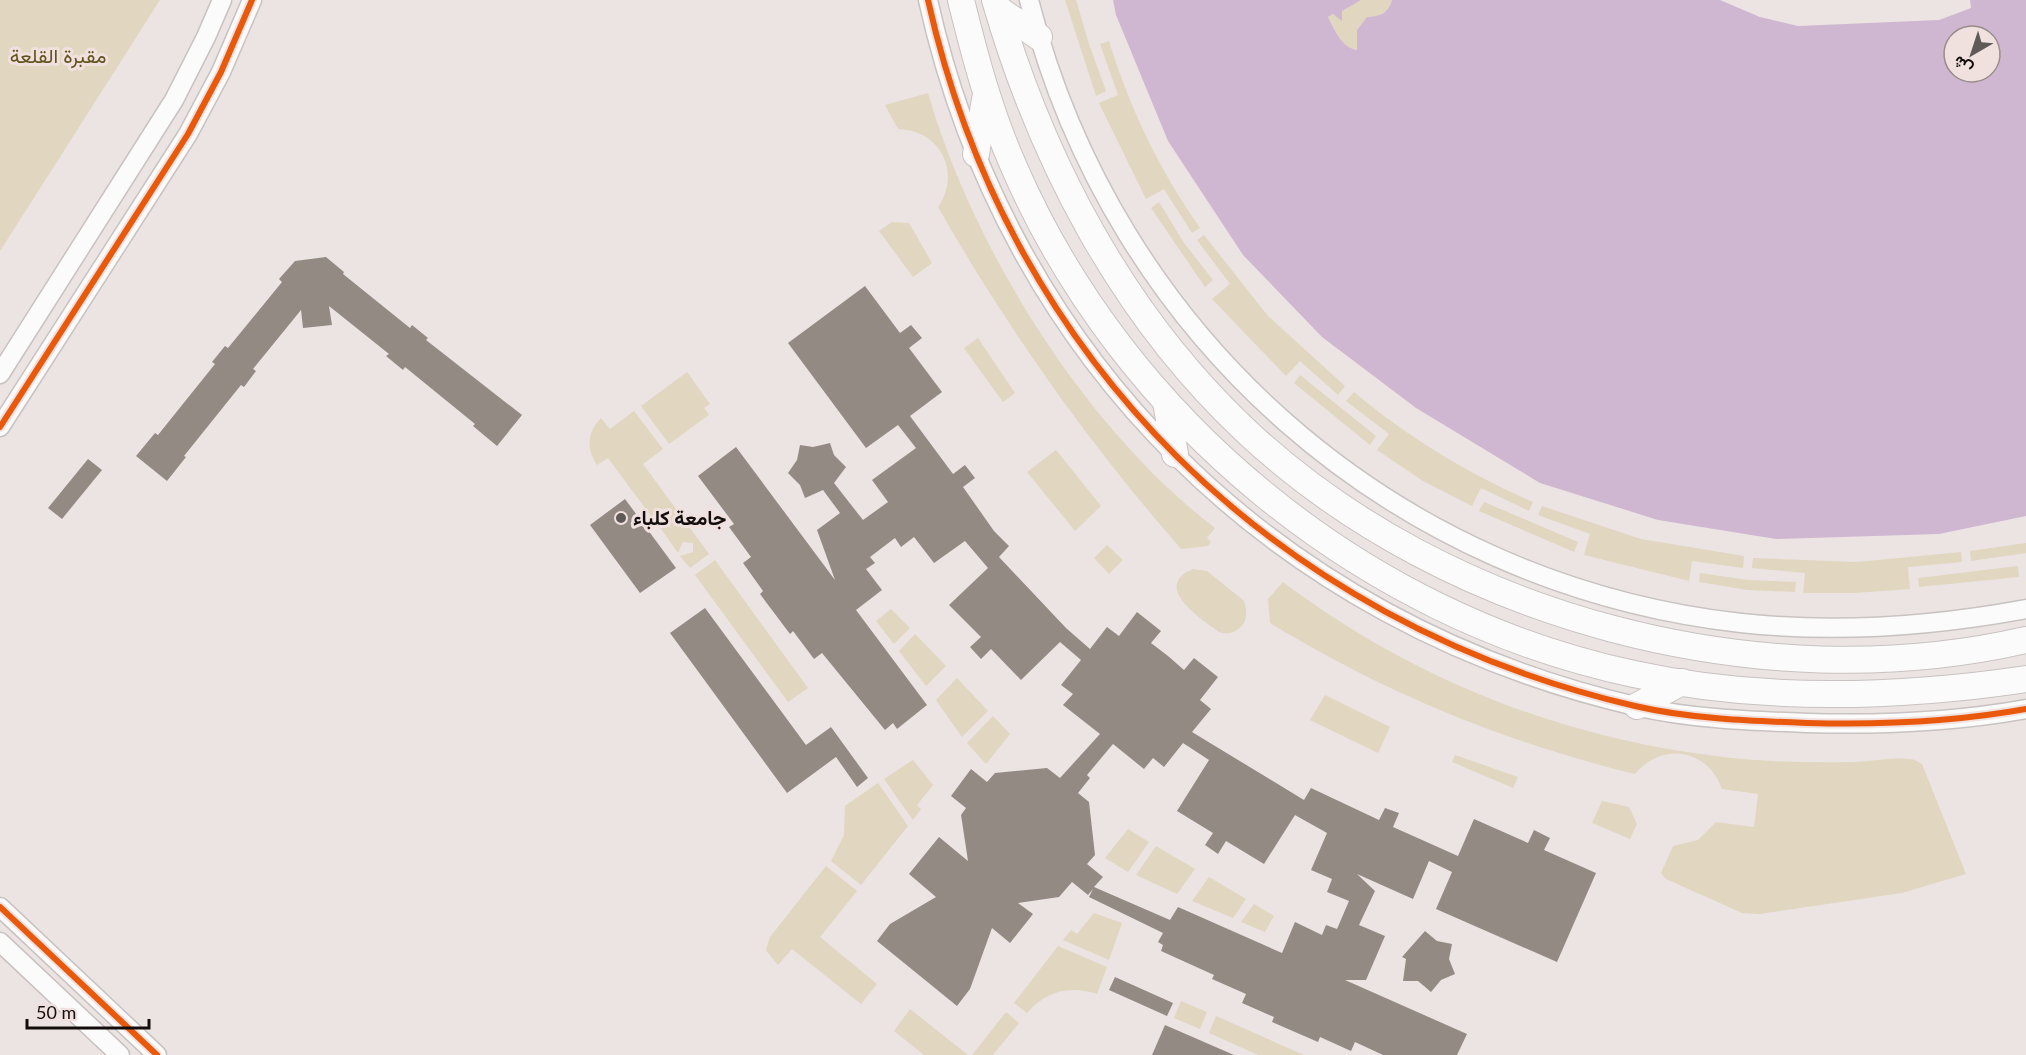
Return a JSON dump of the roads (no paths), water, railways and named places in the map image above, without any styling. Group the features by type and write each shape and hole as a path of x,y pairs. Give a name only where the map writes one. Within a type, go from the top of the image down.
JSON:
{"highway":[{"path":"961,0 986,93 1015,171 1055,249 1102,322 1166,402 1224,460 1283,510 1354,560 1470,621 1551,652 1635,675 1779,692 1831,694 1934,690 2026,679"},
{"path":"997,4 1039,37"},
{"path":"997,4 1016,69 1058,170 1100,247 1149,320 1198,381 1247,432 1310,483 1379,529 1452,569 1528,602 1608,627 1688,646 1771,656 1854,659 1936,654 2026,640"},
{"path":"976,154 986,93"},
{"path":"1166,402 1176,454"},
{"path":"1637,706 1682,682"}],"street":[{"path":"0,374 174,100 207,37 222,0"},
{"path":"0,427 188,134 221,72 252,0"},
{"path":"928,0 946,68 976,154 1010,231 1052,304 1101,372 1176,454 1241,515 1330,581 1392,617 1442,642 1515,672 1637,706 1755,722 1830,724 1913,723 1981,717 2026,709"},
{"path":"1029,0 1061,104 1100,188 1143,262 1191,327 1241,382 1312,446 1359,480 1434,527 1514,565 1581,589 1637,604 1732,622 1781,626 1848,627 1937,621 2026,609"},
{"path":"0,907 157,1055"},
{"path":"0,942 120,1055"}],"place":[{"name":"جامعة كلباء","path":"621,518"}],"park label":[{"name":"مقبرة القلعة","path":"58,56"}]}
